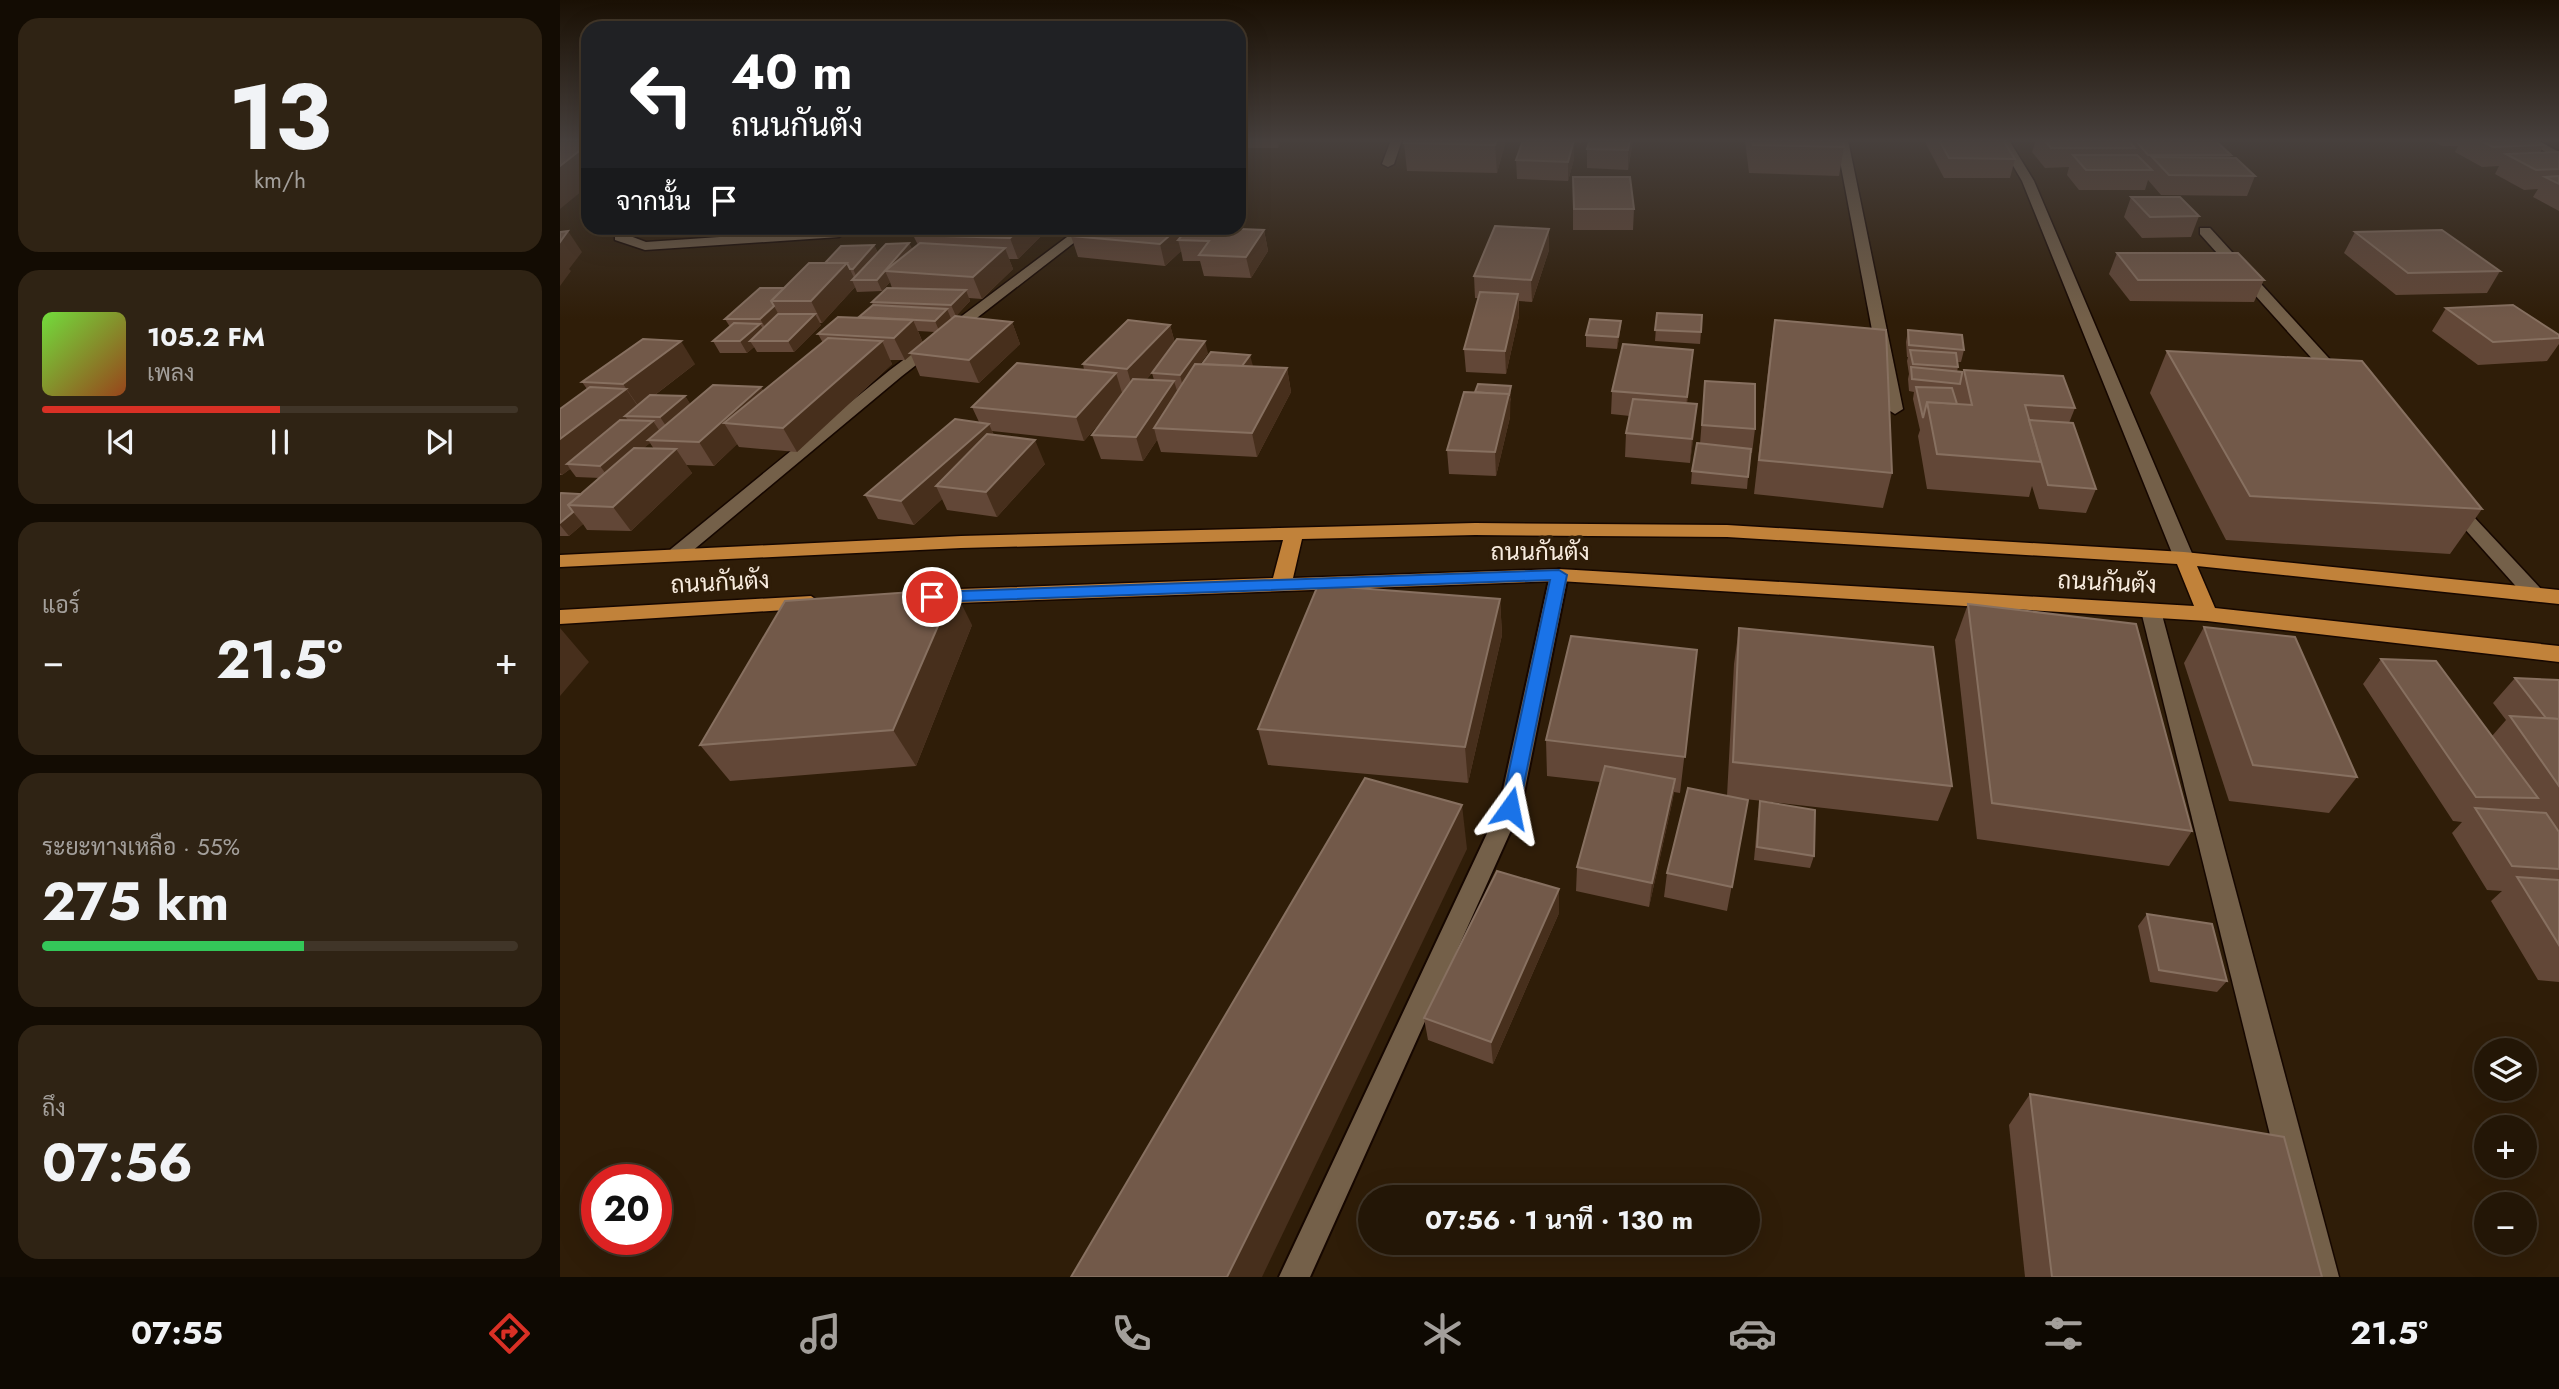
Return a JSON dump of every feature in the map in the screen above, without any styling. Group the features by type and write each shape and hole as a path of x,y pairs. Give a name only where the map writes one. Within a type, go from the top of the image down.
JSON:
{"main road":[{"name":"ถนนกันตัง","path":"560,561 678,554 1475,529 1727,531 2184,558 2559,597"},
{"path":"1280,585 1294,534"},
{"path":"2184,558 2207,614"},
{"name":"ถนนกันตัง","path":"904,598 1559,575 2207,614 2559,654"},
{"name":"ถนนกันตัง","path":"560,617 836,602"}],"street":[{"path":"1854,200 1895,410"},
{"path":"2036,200 2184,558"},
{"path":"2205,231 2352,393"},
{"path":"623,235 620,237 645,246 809,235"},
{"path":"678,554 896,373 1078,235"},
{"path":"2444,495 2536,596"},
{"path":"2151,611 2322,1277"}],"lane":[{"path":"1294,1277 1510,808 1559,575"}],"building":[{"path":"1574,200 1633,200 1634,209 1574,209"},
{"path":"2133,200 2183,200 2199,216 2150,217"},
{"path":"1495,226 1549,229 1531,280 1474,276"},
{"path":"1246,229 1264,230 1246,257 1199,255 1209,241 1178,240 1182,235 1246,235"},
{"path":"2442,230 2500,271 2408,273 2355,232"},
{"path":"568,231 560,242 560,232"},
{"path":"913,235 1013,235 1010,238"},
{"path":"1072,235 1170,235 1160,244"},
{"path":"909,243 877,280 852,280 886,244"},
{"path":"920,243 1005,248 973,277 885,271"},
{"path":"874,245 853,269 850,269 847,263 825,263 841,246"},
{"path":"2117,253 2238,253 2264,280 2138,280"},
{"path":"809,263 847,263 811,301 771,301"},
{"path":"760,288 784,288 771,301 774,306 760,319 725,319"},
{"path":"887,288 966,290 951,305 872,302"},
{"path":"1480,292 1518,294 1505,351 1464,349"},
{"path":"873,305 947,309 935,321 859,317"},
{"path":"2513,305 2559,335 2559,338 2493,342 2446,308"},
{"path":"1657,313 1702,315 1701,332 1655,330"},
{"path":"778,314 815,314 788,341 750,341"},
{"path":"955,316 1012,322 969,360 910,353"},
{"path":"838,317 913,320 894,338 818,334"},
{"path":"1590,319 1621,321 1618,337 1586,335"},
{"path":"1128,320 1170,325 1127,369 1083,364"},
{"path":"1775,320 1886,330 1892,473 1759,460"},
{"path":"734,323 760,324 740,341 713,341"},
{"path":"1908,330 1962,335 1964,350 1909,345"},
{"path":"828,338 882,341 783,428 724,423"},
{"path":"643,339 681,341 623,384 582,382"},
{"path":"1177,339 1205,341 1180,375 1152,373"},
{"path":"1623,344 1693,350 1687,397 1612,391"},
{"path":"1910,350 1956,353 1958,367 1913,364"},
{"path":"2167,351 2362,361 2482,509 2250,496"},
{"path":"1211,352 1250,355 1242,366 1202,364"},
{"path":"1017,363 1116,373 1076,417 972,407"},
{"path":"1195,364 1287,368 1252,433 1154,428"},
{"path":"1911,367 1962,372 1960,384 1912,379"},
{"path":"1964,370 2063,376 2075,408 2025,405 2041,462 1937,454 1927,402 1972,405"},
{"path":"1133,379 1174,381 1136,437 1092,435"},
{"path":"1705,381 1755,384 1755,429 1702,425"},
{"path":"1478,384 1511,386 1509,395 1475,392"},
{"path":"713,385 761,387 699,442 648,440"},
{"path":"590,387 626,389 560,439 560,409"},
{"path":"1916,387 1952,388 1957,404 1927,402 1923,418"},
{"path":"1464,392 1509,394 1495,452 1447,450"},
{"path":"650,395 685,396 660,417 625,416"},
{"path":"1633,399 1697,404 1692,439 1626,433"},
{"path":"955,419 989,424 901,501 865,495"},
{"path":"620,420 653,421 600,466 567,464"},
{"path":"2029,420 2073,423 2096,489 2048,485"},
{"path":"987,434 1035,440 986,492 936,486"},
{"path":"1697,443 1751,449 1748,477 1692,471"},
{"path":"634,448 676,449 613,507 568,505"},
{"path":"560,494 581,494 568,505 573,512 560,523"},
{"path":"1318,585 1500,599 1465,747 1258,729"},
{"path":"954,589 893,730 700,745 785,601"},
{"path":"1968,604 2136,624 2192,831 1992,803"},
{"path":"2204,627 2295,637 2357,777 2253,765"},
{"path":"1739,628 1933,647 1952,786 1733,762"},
{"path":"1571,636 1697,650 1685,757 1546,740"},
{"path":"2381,659 2436,661 2538,798 2476,797"},
{"path":"2515,678 2559,680 2559,719 2546,718"},
{"path":"2510,716 2559,719 2559,786"},
{"path":"1605,766 1675,779 1652,883 1577,867"},
{"path":"1365,778 1462,805 1227,1277 1071,1277"},
{"path":"1688,788 1748,800 1732,887 1667,873"},
{"path":"1760,801 1815,810 1814,856 1757,847"},
{"path":"2475,808 2546,813 2559,832 2559,869 2512,866"},
{"path":"1497,871 1559,889 1491,1042 1424,1018"},
{"path":"2517,877 2559,880 2559,945"},
{"path":"2147,914 2212,924 2227,981 2159,970"},
{"path":"2030,1094 2284,1137 2322,1277 2052,1277"}],"route":[{"path":"932,597 1559,575 1510,808"}]}
